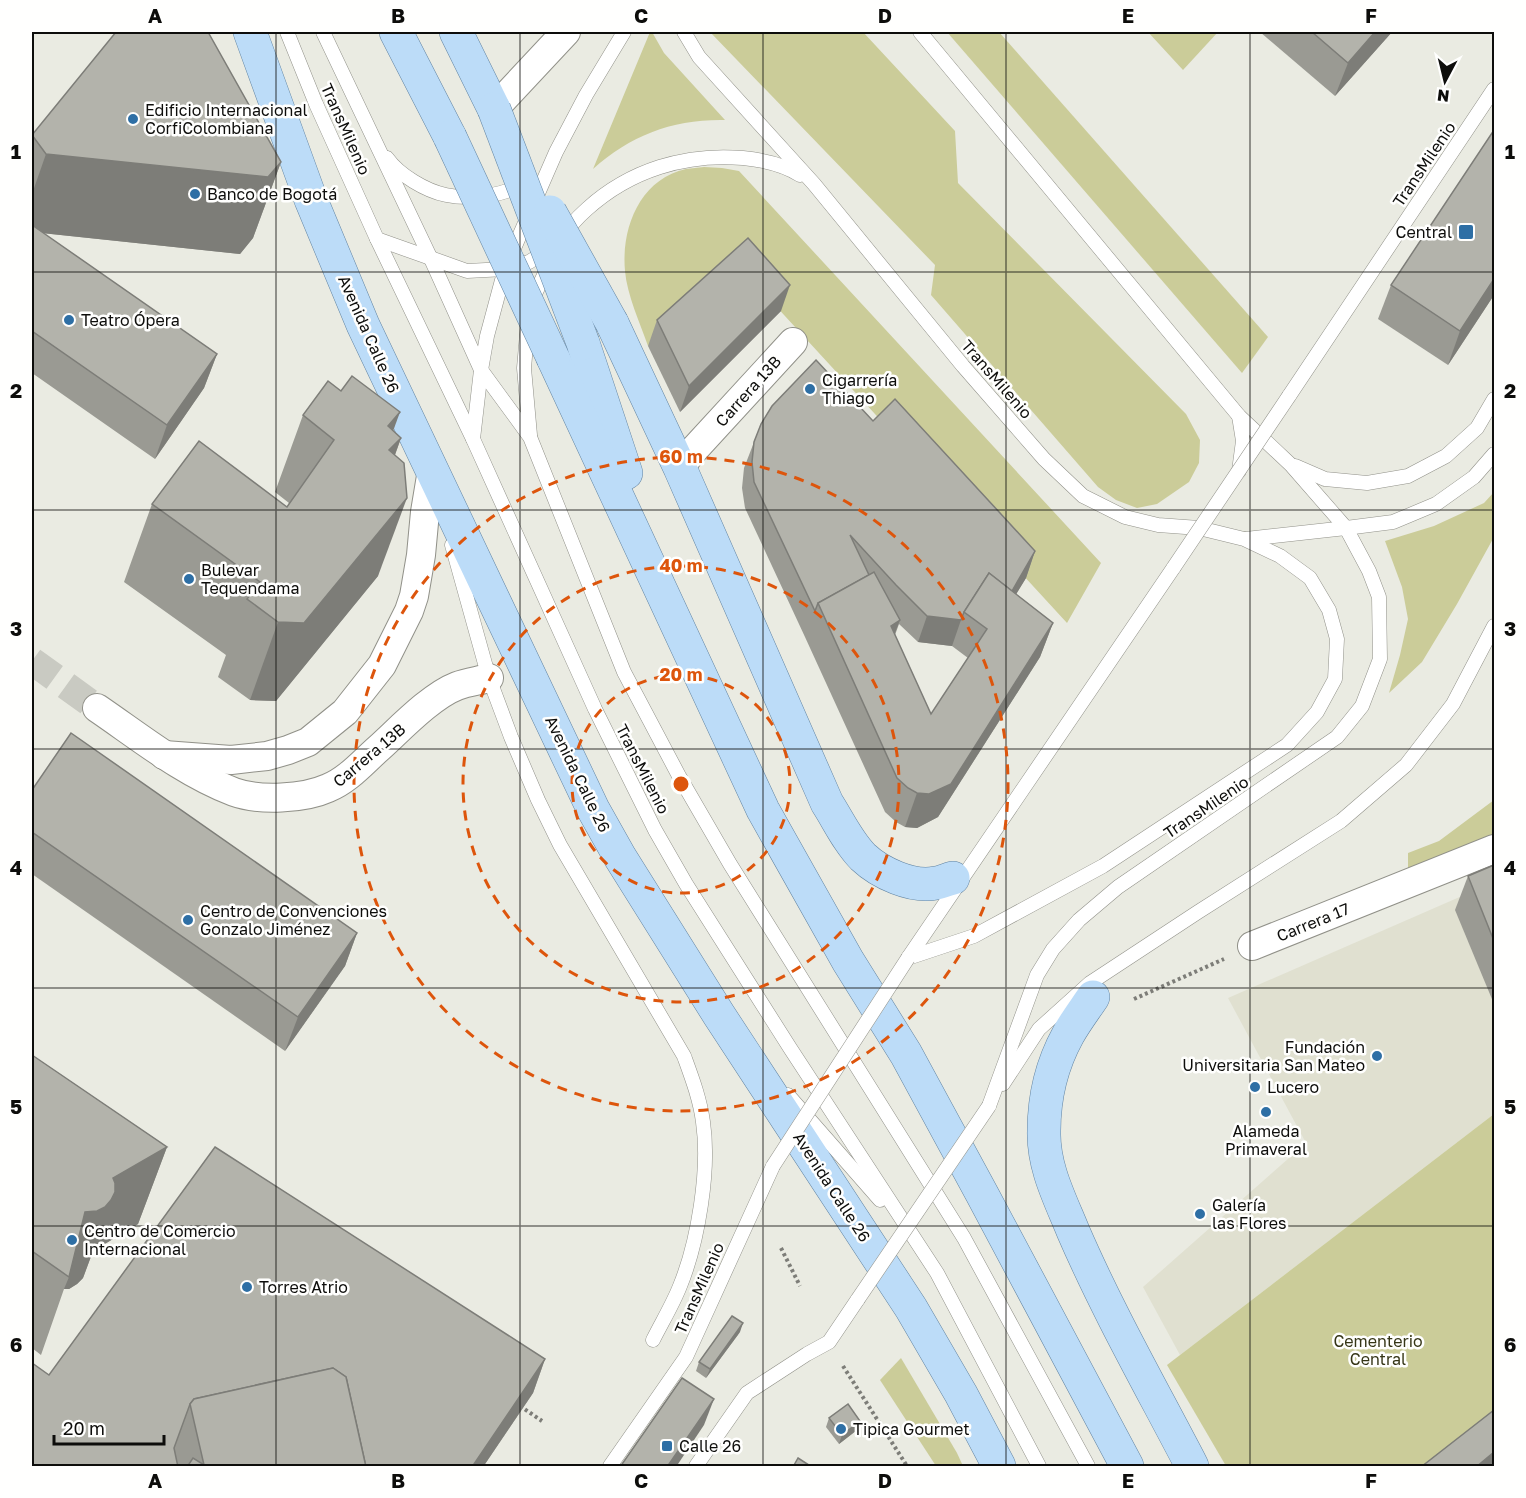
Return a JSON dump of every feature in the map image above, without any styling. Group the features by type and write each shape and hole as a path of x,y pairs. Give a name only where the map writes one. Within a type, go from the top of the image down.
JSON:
{"main road":[{"name":"Avenida Calle 26","path":"250,32 311,200 363,325 593,809 620,857 719,1015 911,1308 961,1394 999,1467"},
{"path":"396,32 450,137 763,810 848,961 912,1064 1127,1467"},
{"path":"456,32 494,109 612,323 680,468 827,802 855,847 877,868 895,878 917,883 934,884 953,878"},
{"path":"242,94 363,325"},
{"path":"494,109 583,343 679,631"},
{"path":"1093,997 1068,1035 1052,1070 1044,1132 1047,1162 1054,1187 1094,1279 1192,1467"}],"street":[{"path":"494,109 566,32"},
{"name":"Carrera 13B","path":"680,468 691,453 793,342"},
{"path":"164,755 231,760 267,756 308,742 345,712 382,665 410,611 421,555 432,470"},
{"name":"Carrera 13B","path":"98,708 164,755 209,781 237,793 296,797 327,789 351,774 435,700 456,686 489,678"},
{"name":"Carrera 17","path":"1252,946 1494,849"}],"lane":[{"name":"TransMilenio","path":"287,32 316,104 377,239 473,439 594,710 655,830 686,884 771,1019 937,1273 1039,1467"},
{"name":"TransMilenio","path":"323,32 431,259"},
{"name":"TransMilenio","path":"473,439 487,336 505,269 556,152 624,32"},
{"name":"TransMilenio","path":"684,32 699,57 814,184 970,374 1044,459 1083,496 1125,517 1158,525 1199,528 1244,539 1280,556 1310,578 1329,610 1336,639 1335,679 1317,712 1287,745 1102,866 974,936 908,958"},
{"name":"TransMilenio","path":"920,32 1239,417 1291,465 1347,528 1380,597 1380,659 1362,706 1337,737 1118,888 1079,920 1053,950 1037,975 989,1106"},
{"name":"TransMilenio","path":"610,1467 686,1357 773,1166 908,958 1174,567 1494,89"},
{"name":"TransMilenio","path":"374,138 392,164 416,184 446,195 477,197 508,190 535,175 556,152"},
{"name":"TransMilenio","path":"377,239 467,271 505,269 529,262 550,249 600,198 628,180 658,166 690,159 723,156 756,159 788,167 814,184"},
{"name":"TransMilenio","path":"530,437 524,368 530,304 565,233"},
{"path":"431,259 481,370"},
{"name":"TransMilenio","path":"481,370 530,437 624,672 679,776 730,864 964,1238 1088,1467"},
{"name":"TransMilenio","path":"1291,465 1324,479 1367,483 1408,476 1446,456 1477,428 1494,399"},
{"path":"1199,528 1218,511 1232,490 1241,466 1243,441 1239,417"},
{"name":"TransMilenio","path":"1244,539 1393,522 1436,504 1474,477 1494,454"},
{"path":"432,470 489,678 515,747 560,845 684,1056 697,1090 704,1124 703,1195 690,1256 680,1287 653,1340"},
{"name":"TransMilenio","path":"696,1467 747,1393 829,1341 1039,1029 1090,983 1341,821 1406,765 1453,704 1494,626"},
{"name":"TransMilenio","path":"719,1015 913,1238"}],"path":[{"path":"1134,999 1252,946"},
{"path":"781,1248 800,1286"},
{"path":"843,1366 907,1467"},
{"path":"517,1404 542,1420"}],"shaded area":[{"name":"Fundación Universitaria San Mateo","path":"1494,882 1494,1114 1180,1355 1143,1287 1306,1143 1228,998"}],"green space":[{"path":"650,32 664,53 725,120 688,122 654,131 622,147 593,169"},
{"path":"710,32 863,32 955,131 958,183 1186,414 1200,440 1199,463 1189,482 1157,504 1137,508 1116,500 1098,487 931,295 935,265"},
{"path":"947,32 999,32 1268,337 1242,373"},
{"path":"1148,32 1218,32 1183,70"},
{"path":"704,167 739,171 1101,563 1067,623 738,265 648,346 626,280 626,238 630,222 645,194 656,183 670,174"},
{"path":"1494,492 1494,537 1422,662 1389,693 1408,619 1402,587 1385,541 1434,526 1484,503"},
{"path":"1494,800 1494,837 1408,872 1408,853 1439,841"},
{"name":"Cementerio Central","path":"1494,1114 1494,1466 1226,1466 1167,1365"},
{"path":"901,1358 963,1466 936,1466 880,1380"}],"building":[{"path":"116,32 208,32 281,162 268,177 46,154 32,135"},
{"path":"1312,32 1375,32 1348,63"},
{"name":"Central","path":"1494,130 1494,279 1460,331 1391,285"},
{"path":"32,225 217,354 167,425 32,331"},
{"path":"748,238 790,285 689,386 657,320"},
{"path":"816,360 873,421 895,399 1035,551 1012,591 989,573 961,620 927,616 850,535 869,575 818,603 815,611 754,482 752,462 754,442 772,406"},
{"path":"352,376 400,412 388,426 401,438 389,450 404,463 407,498 304,623 278,622 247,599 260,582 152,504 199,441 287,507 334,440 303,415 328,381 341,391"},
{"path":"874,572 900,620 891,626 931,714 987,629 964,612 989,573 1053,623 951,784 929,794 917,793 897,778 818,603"},
{"name":"Centro de Convenciones Gonzalo Jiménez","path":"71,733 357,933 298,1017 32,832 32,790"},
{"path":"1494,865 1494,941 1468,876"},
{"path":"32,1055 167,1147 113,1178 115,1192 111,1200 97,1211 85,1212 69,1277 32,1251"},
{"name":"Torres Atrio","path":"215,1147 545,1359 472,1467 366,1467 346,1377 333,1368 194,1399 190,1404 174,1448 178,1467 32,1467 32,1363 49,1375"},
{"path":"732,1316 743,1323 710,1369 699,1362"},
{"path":"333,1368 346,1377 366,1467 187,1467 193,1458 204,1465 190,1404 194,1399"},
{"path":"682,1378 714,1399 667,1467 620,1467"},
{"path":"848,1404 860,1421 842,1435 829,1418"},
{"path":"1494,1410 1494,1452 1476,1467 1421,1467"},
{"path":"798,1458 812,1467 793,1467"}],"tunnel":[{"path":"32,661 97,708"}],"place":[{"name":"Edificio Internacional CorfiColombiana","path":"133,119"},
{"name":"Banco de Bogotá","path":"195,194"},
{"name":"Central","path":"1466,232"},
{"name":"Teatro Ópera","path":"69,320"},
{"name":"Cigarrería Thiago","path":"810,389"},
{"name":"Bulevar Tequendama","path":"189,579"},
{"name":"Centro de Convenciones Gonzalo Jiménez","path":"188,920"},
{"name":"Fundación Universitaria San Mateo","path":"1377,1056"},
{"name":"Lucero","path":"1255,1087"},
{"name":"Alameda Primaveral","path":"1266,1112"},
{"name":"Galería las Flores","path":"1200,1214"},
{"name":"Centro de Comercio Internacional","path":"72,1240"},
{"name":"Torres Atrio","path":"247,1287"},
{"name":"Tipica Gourmet","path":"841,1429"},
{"name":"Calle 26","path":"667,1446"}]}
